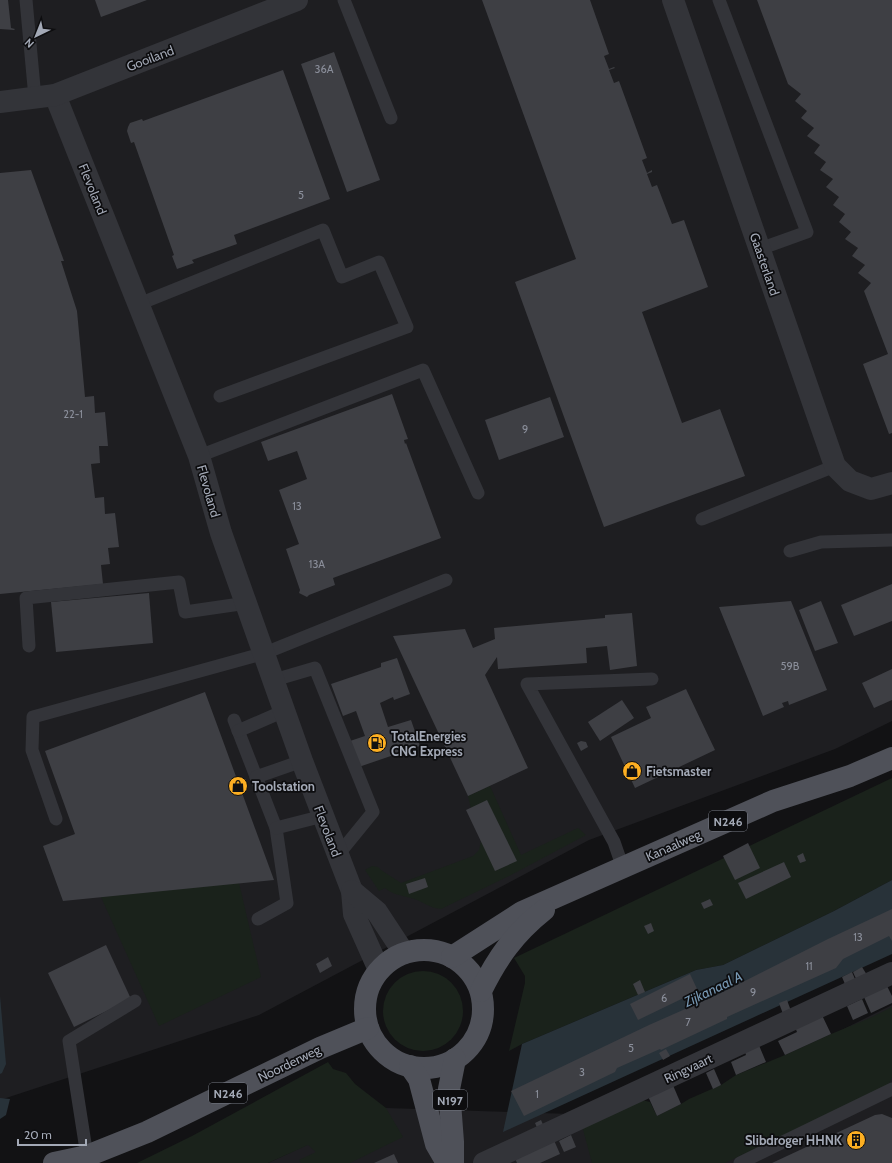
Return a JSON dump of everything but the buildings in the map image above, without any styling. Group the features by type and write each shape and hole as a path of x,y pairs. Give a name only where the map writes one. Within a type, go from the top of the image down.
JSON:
{"main road":[{"name":"Kanaalweg","path":"452,957 522,912 773,801 850,776 892,758"},
{"name":"Kanaalweg","path":"481,991 492,968 510,942 530,921 567,892"},
{"path":"429,950 452,957 465,966 481,991 483,1007 482,1022 476,1037 467,1049 455,1059 441,1065 425,1068 410,1066 392,1058 378,1045 368,1028 365,1013 366,998 371,983 379,970 390,960 404,953 429,950"},
{"name":"Noorderweg","path":"54,1163 87,1156 147,1132 320,1048 368,1028"},
{"name":"N197","path":"453,1163 449,1089 455,1059"},
{"name":"N197","path":"410,1066 419,1079 436,1144 447,1163"}],"street":[{"name":"Gooiland","path":"0,102 45,96 297,0"},
{"name":"Gaasterland","path":"673,0 835,466 850,480 871,489 892,482"},
{"name":"Flevoland","path":"45,96 139,304 199,456 221,533 265,653 302,761 352,891 354,914 379,970"},
{"name":"Flevoland","path":"352,891 377,912 404,953"},
{"name":"Ringvaart","path":"484,1163 892,973"}],"lane":[{"path":"26,0 45,96"},
{"path":"344,0 391,118"},
{"path":"719,0 807,232 760,249"},
{"path":"139,304 322,230 342,277 379,262 406,327 220,396"},
{"path":"199,456 423,370 478,492"},
{"path":"702,518 835,466"},
{"path":"790,551 821,542 892,540"},
{"path":"56,819 32,750 33,717 265,653 446,580"},
{"path":"29,646 26,598 180,582 185,612 246,603"},
{"path":"274,680 315,668 373,812 338,855"},
{"path":"623,868 614,842 527,684 652,679"},
{"path":"258,919 287,903 276,828 236,725 284,711"},
{"path":"256,777 302,761"},
{"path":"276,828 323,816"},
{"path":"87,1156 69,1041 135,1001"},
{"path":"740,1163 892,1089"}],"shaded area":[{"path":"0,0 892,0 892,721 835,749 589,840 259,1015 0,1100"},
{"path":"892,778 892,880 834,911 723,965 696,970 522,1044 509,1051 525,983 525,976 514,958"},
{"path":"490,786 521,855 578,828 586,835 511,875 441,909 394,893 385,888 379,891 365,870 372,866 378,867 401,883 473,856 479,850 481,841 468,796"},
{"path":"239,883 261,977 159,1026 101,897"},
{"path":"415,971 431,971 452,982 463,1003 463,1019 452,1040 431,1051 415,1051 401,1045 394,1040 389,1033 383,1019 383,1003 389,989 394,982 401,977"},
{"path":"892,1005 892,1163 268,1163 386,1108 667,1117"},
{"path":"892,1007 892,1077 888,1086 725,1163 592,1163 581,1122 642,1100 650,1102 657,1116 689,1099 721,1085 736,1075 870,1018"},
{"path":"328,1062 333,1069 346,1073 355,1084 386,1108 403,1137 350,1163 301,1163 299,1160 316,1152 308,1145 268,1163 137,1163 192,1136"}],"water":[{"name":"Zijkanaal A","path":"892,880 892,954 503,1132 522,1044 696,970 723,965 834,911"},
{"path":"0,996 6,1064 2,1073 0,1074"},
{"path":"0,1098 10,1099 6,1115 0,1119"}],"place":[{"name":"TotalEnergies CNG Express","path":"377,743"},
{"name":"Fietsmaster","path":"632,771"},
{"name":"Toolstation","path":"238,786"},
{"name":"Slibdroger HHNK","path":"856,1140"}]}
